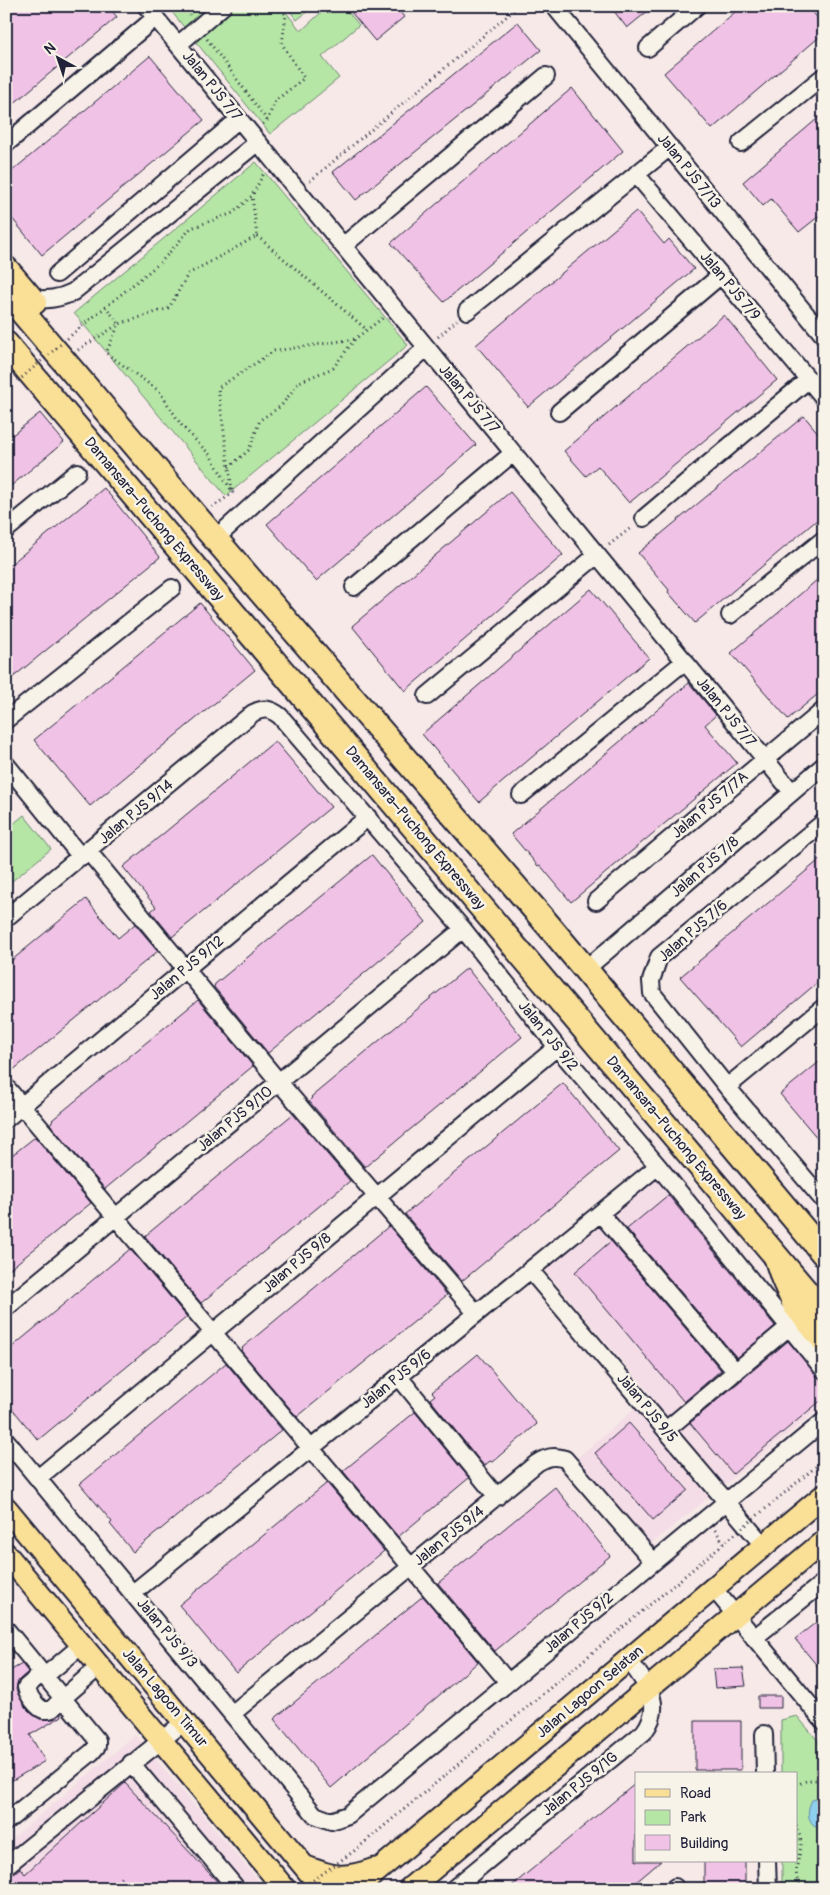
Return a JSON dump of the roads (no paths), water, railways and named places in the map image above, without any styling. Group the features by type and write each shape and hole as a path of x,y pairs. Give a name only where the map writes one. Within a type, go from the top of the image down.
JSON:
{"highway":[{"path":"6,269 74,352 116,423"},
{"path":"6,293 586,970 824,1254"},
{"name":"Damansara–Puchong Expressway","path":"6,344 824,1313"}],"main road":[{"path":"774,1254 782,1279 794,1306 824,1343"},
{"name":"Jalan Lagoon Selatan","path":"356,1889 824,1495"},
{"name":"Jalan Lagoon Timur","path":"6,1508 323,1889"},
{"path":"411,1888 824,1541"},
{"name":"Jalan Lagoon Timur","path":"6,1554 161,1740 288,1888"},
{"path":"304,1866 334,1876 362,1873 383,1866"}],"street":[{"path":"178,45 222,6"},
{"name":"Jalan PJS 7/13","path":"554,6 824,336"},
{"path":"648,48 697,6"},
{"path":"6,144 151,12"},
{"name":"Jalan PJS 7/7","path":"151,12 792,792"},
{"path":"343,246 546,76"},
{"path":"742,143 824,76"},
{"path":"57,274 239,119"},
{"path":"31,300 61,298 73,292 254,138"},
{"path":"467,311 670,146"},
{"name":"Jalan PJS 7/9","path":"636,174 824,398"},
{"path":"559,412 721,275"},
{"path":"216,538 426,348"},
{"path":"644,518 808,379"},
{"path":"354,587 513,452"},
{"path":"6,530 77,472"},
{"path":"730,615 824,538"},
{"path":"427,696 597,554"},
{"path":"6,720 172,588"},
{"path":"521,795 684,661"},
{"name":"Jalan PJS 9/2","path":"267,709 280,716 368,817 463,930 556,1047 658,1166 790,1326 824,1370"},
{"name":"Jalan PJS 9/14","path":"6,918 253,714 267,709"},
{"name":"Jalan PJS 7/7A","path":"596,901 824,710"},
{"path":"6,764 186,970 476,1314"},
{"name":"Jalan PJS 7/8","path":"586,970 824,765"},
{"name":"Jalan PJS 9/12","path":"6,1119 368,817"},
{"name":"Jalan PJS 7/6","path":"824,822 659,957 651,981 652,993 727,1087 824,1201"},
{"name":"Jalan PJS 9/10","path":"6,1308 463,930"},
{"path":"727,1087 824,1007"},
{"name":"Jalan PJS 9/8","path":"38,1478 556,1047"},
{"path":"6,1087 508,1682"},
{"name":"Jalan PJS 9/6","path":"133,1593 658,1166"},
{"path":"600,1213 736,1372"},
{"name":"Jalan PJS 9/5","path":"530,1270 764,1546"},
{"path":"666,1430 790,1326"},
{"path":"399,1377 497,1496"},
{"name":"Jalan PJS 9/2","path":"331,1821 348,1815 824,1421"},
{"name":"Jalan PJS 9/3","path":"6,1440 315,1815 331,1821"},
{"name":"Jalan PJS 9/4","path":"233,1714 537,1463 546,1458 556,1456 565,1459 653,1562"},
{"path":"754,1638 824,1582"},
{"path":"714,1589 824,1722"},
{"path":"6,1629 46,1675 97,1740 96,1746 6,1822"},
{"path":"82,1645 46,1675 39,1676 33,1680 26,1687 27,1692 40,1707 45,1710 52,1710 100,1666"},
{"name":"Jalan PJS 9/1G","path":"453,1889 644,1732 652,1721 654,1708 648,1687 628,1660"},
{"path":"6,1866 184,1722"},
{"path":"764,1734 765,1772"},
{"path":"131,1763 237,1889"},
{"path":"767,1862 768,1889"}],"water":[{"path":"824,1797 824,1827 819,1829 812,1823 808,1813 812,1800"}]}
